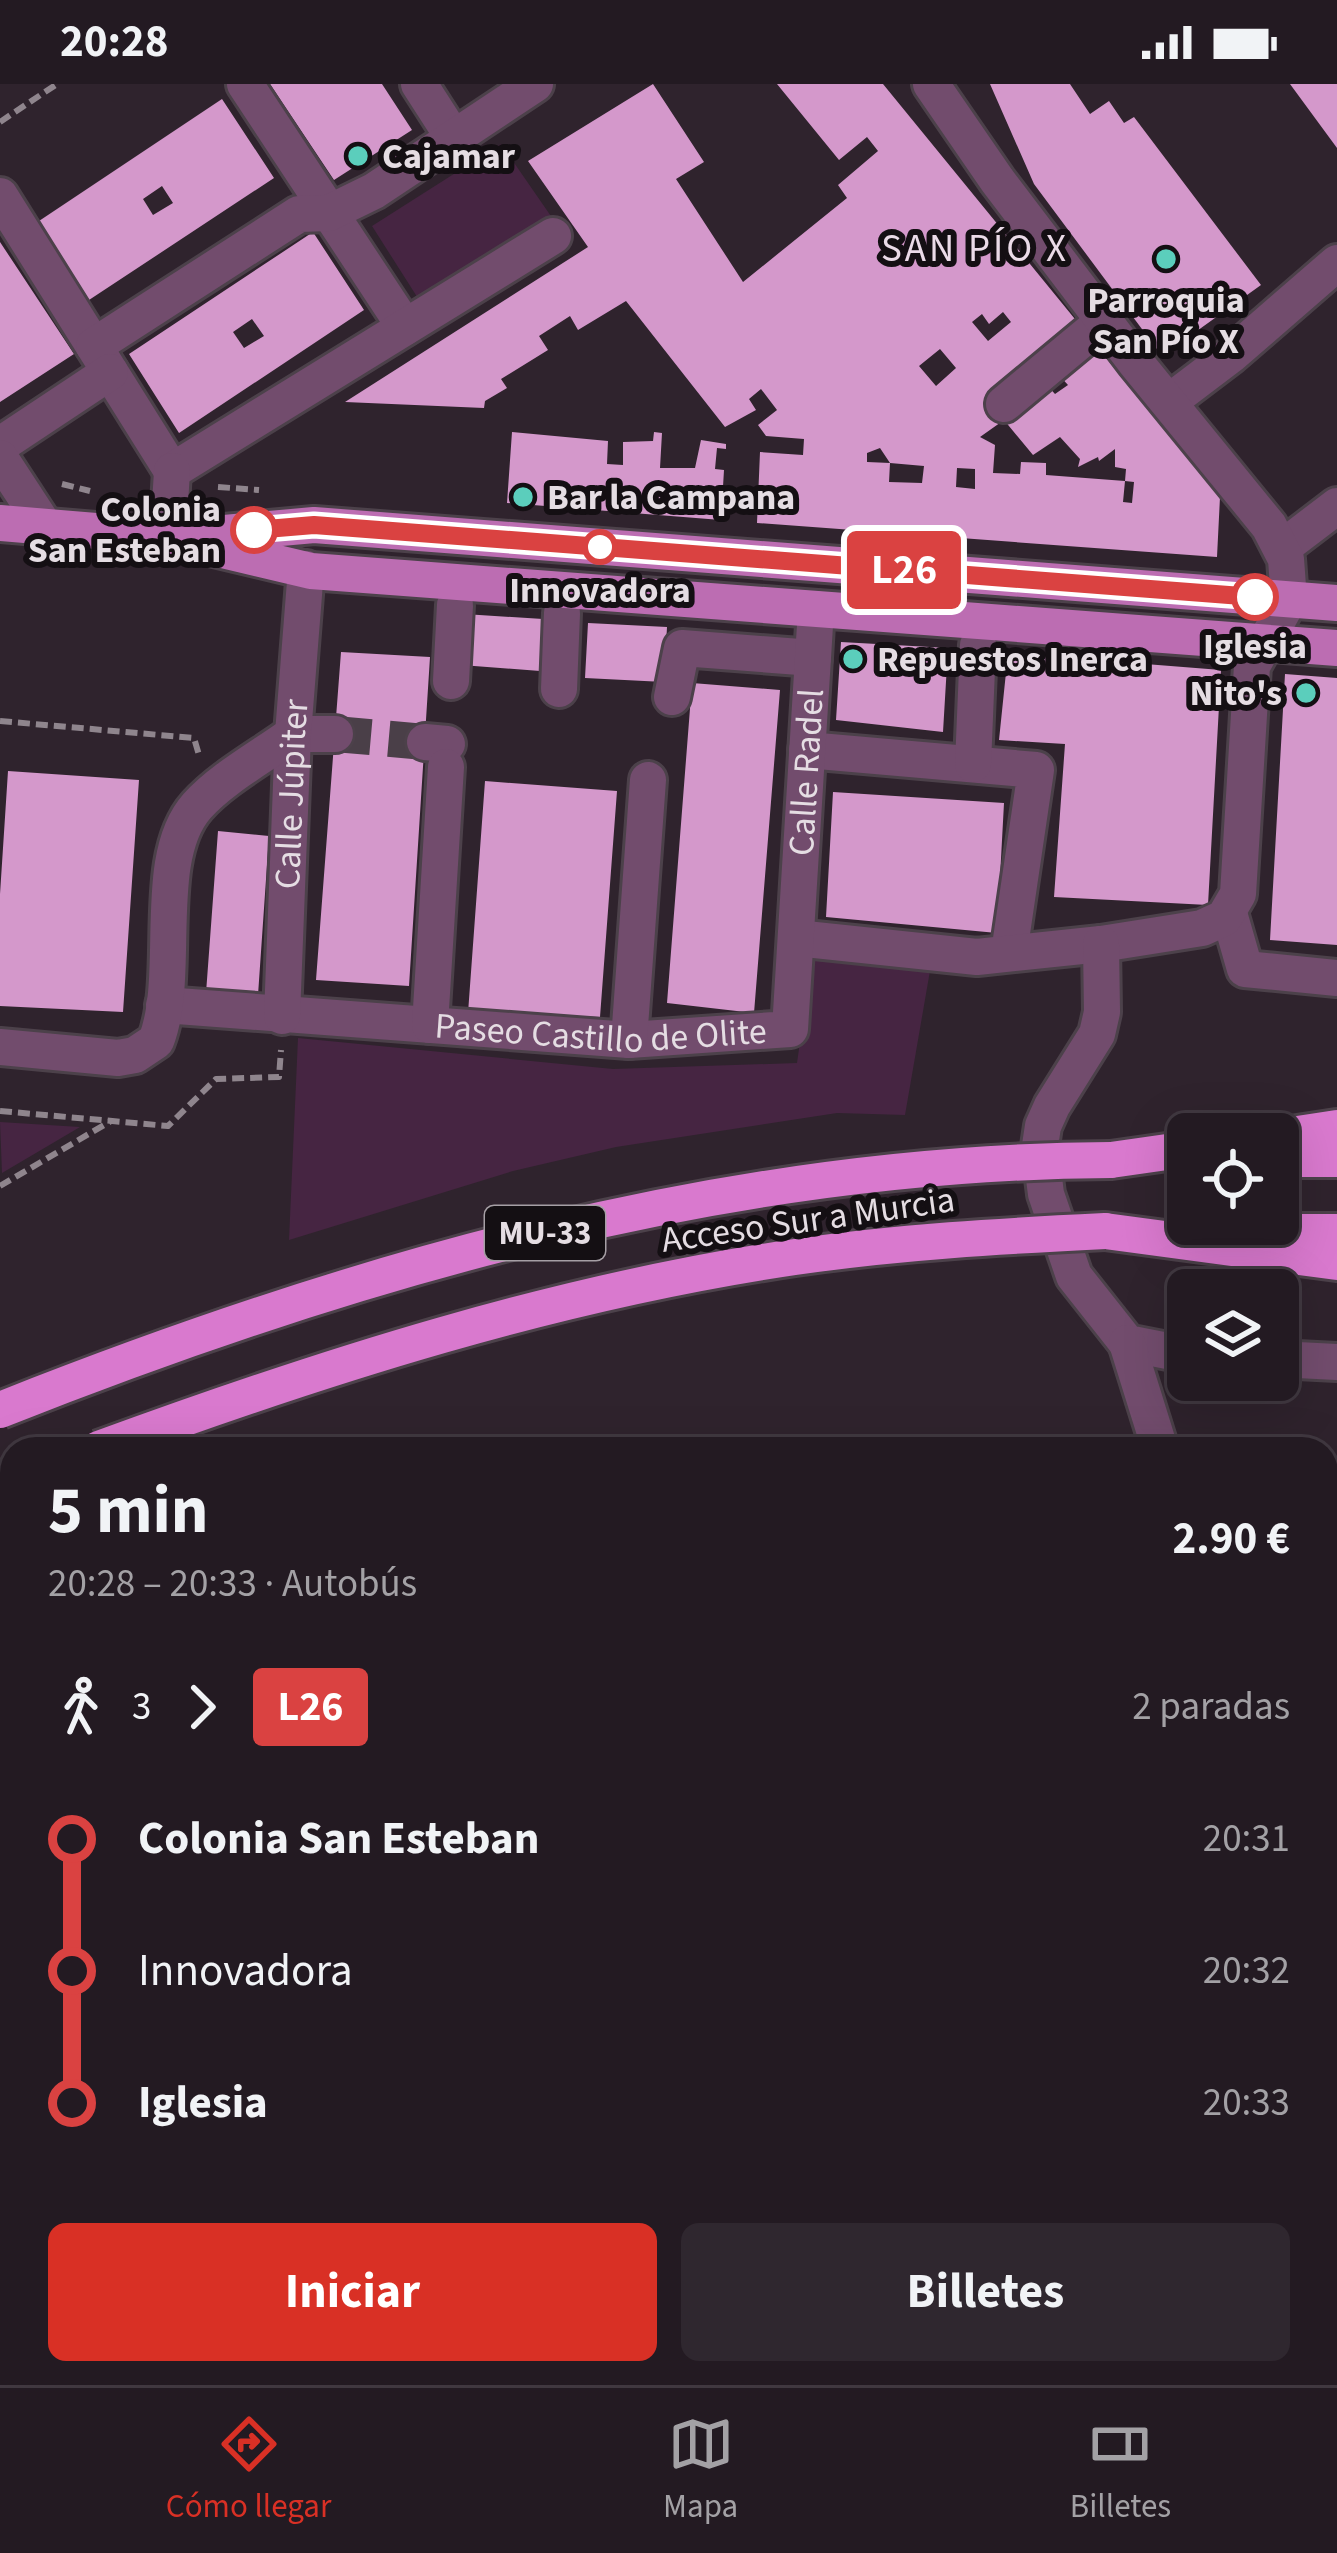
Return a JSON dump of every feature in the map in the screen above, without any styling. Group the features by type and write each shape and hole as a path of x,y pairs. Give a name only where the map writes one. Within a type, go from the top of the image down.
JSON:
{"highway":[{"path":"1299,1134 1337,1128"},
{"path":"1112,1160 1167,1152"},
{"path":"1299,1160 1337,1159"},
{"name":"Acceso Sur a Murcia","path":"0,1410 182,1342 443,1257 679,1202 903,1170 1030,1160 1167,1160"},
{"path":"1106,1231 1337,1262"},
{"name":"Acceso Sur a Murcia","path":"134,1437 471,1326 793,1258 912,1243 1106,1231 1337,1232"}],"main road":[{"path":"0,523 168,537 306,569 1337,648"},
{"path":"168,537 314,525 1337,603"}],"street":[{"path":"245,84 405,327"},
{"path":"419,84 455,140"},
{"path":"0,446 102,359 299,214 329,213 374,191 535,84"},
{"path":"796,938 977,957 1202,928 1228,914 1238,894 1252,666 1289,600 1289,568 1282,548 997,180 931,84"},
{"path":"952,84 997,180"},
{"path":"0,196 172,471 168,537"},
{"path":"172,471 553,236"},
{"path":"1169,402 1337,263"},
{"path":"1004,404 1104,320"},
{"path":"0,458 45,527"},
{"path":"1282,548 1337,506"},
{"name":"Calle Júpiter","path":"282,1016 293,734 306,569"},
{"path":"451,681 454,605"},
{"name":"Calle Radel","path":"796,938 816,609"},
{"path":"560,689 562,613"},
{"path":"973,764 978,645"},
{"path":"672,697 682,648 813,658"},
{"path":"0,1047 127,1058 156,1041 164,1005 179,835 210,795 293,734 334,734"},
{"path":"430,1025 439,751"},
{"path":"807,751 1036,770 1009,953"},
{"path":"629,1040 648,780"},
{"path":"1228,914 1245,969 1337,978"},
{"name":"Paseo Castillo de Olite","path":"164,1005 629,1040 790,1029 796,938"},
{"path":"1102,944 1102,1012 1096,1034 1052,1106 1040,1146 1046,1194 1074,1276 1127,1343 1156,1437"},
{"path":"1127,1343 1167,1351"},
{"path":"1299,1361 1337,1362"}],"path":[{"path":"0,122 57,84"},
{"path":"0,721 194,738 210,795"},
{"path":"0,1111 168,1126 216,1079 279,1077 282,1016"},
{"path":"0,1186 112,1120"}],"shaded area":[{"path":"501,144 555,222 421,303 372,226"},
{"path":"813,951 931,965 905,1115 837,1113 616,1147 513,1171 289,1240 298,1038 613,1069 797,1063"},
{"path":"0,1122 80,1127 2,1173"}],"building":[{"path":"270,84 382,84 412,130 334,180"},
{"path":"653,84 704,162 676,179 743,282 847,198 838,185 878,151 867,137 839,160 777,84 883,84 1079,324 1004,420 1045,383 1055,394 1068,385 1057,373 1093,342 1220,497 1217,557 757,523 760,452 803,455 804,439 766,436 758,425 777,410 761,389 749,399 756,410 725,427 626,301 578,330 570,316 539,336 548,350 501,379 507,388 485,401 484,408 345,402 588,247 528,161","holes":["1003,312 1011,322 988,341 972,322 982,314 989,324","940,349 956,368 936,386 919,366","1004,420 1033,455 1060,437 1080,459 1078,467 1098,457 1099,461 1115,449 1115,467 1126,469 1125,481 1046,475 1046,463 1021,462 1020,474 993,473 995,445 980,437","880,448 890,463 867,462 867,453","890,463 924,466 922,483 889,482","957,468 975,469 975,489 956,487","1125,481 1134,482 1132,503 1123,502"]},
{"path":"990,84 1070,84 1090,114 1109,101 1124,123 1134,117 1261,285 1162,356 1034,184"},
{"path":"1290,84 1337,84 1337,148"},
{"path":"222,99 274,178 89,300 39,221","holes":["162,186 173,203 153,215 143,199"]},
{"path":"313,232 364,310 179,433 129,354","holes":["252,319 264,336 244,348 233,332"]},
{"path":"0,242 74,354 0,402"},
{"path":"512,432 608,441 607,464 623,465 623,442 653,441 654,432 662,433 660,468 695,468 701,440 726,444 726,449 717,448 715,469 724,470 721,520 507,503"},
{"path":"464,614 543,619 540,671 461,665"},
{"path":"588,623 667,627 664,682 585,678"},
{"path":"841,642 948,648 943,732 836,720"},
{"path":"341,652 430,657 409,986 316,980"},
{"path":"1008,653 1221,670 1208,905 1054,897 1065,744 999,740"},
{"path":"1285,674 1337,678 1337,945 1270,940"},
{"path":"692,683 780,690 754,1013 667,1003"},
{"path":"8,771 139,780 123,1012 0,1006 0,894"},
{"path":"485,781 617,791 600,1017 468,1013"},
{"path":"833,792 1004,803 997,933 826,917"},
{"path":"218,831 269,836 258,995 206,993"}],"tunnel":[{"path":"335,734 425,742"}],"bus line":[{"name":"L26","path":"254,530 314,525 1255,597"}],"place":[{"name":"Cajamar","path":"358,156"},
{"name":"Parroquia San Pío X","path":"1166,259"},
{"name":"Bar la Campana","path":"523,497"},
{"name":"Colonia San Esteban","path":"254,530"},
{"name":"Innovadora","path":"600,547"},
{"name":"Iglesia","path":"1255,597"},
{"name":"Repuestos Inerca","path":"853,659"},
{"name":"Nito's","path":"1306,693"}],"district":[{"name":"SAN PÍO X","path":"975,249"}]}
